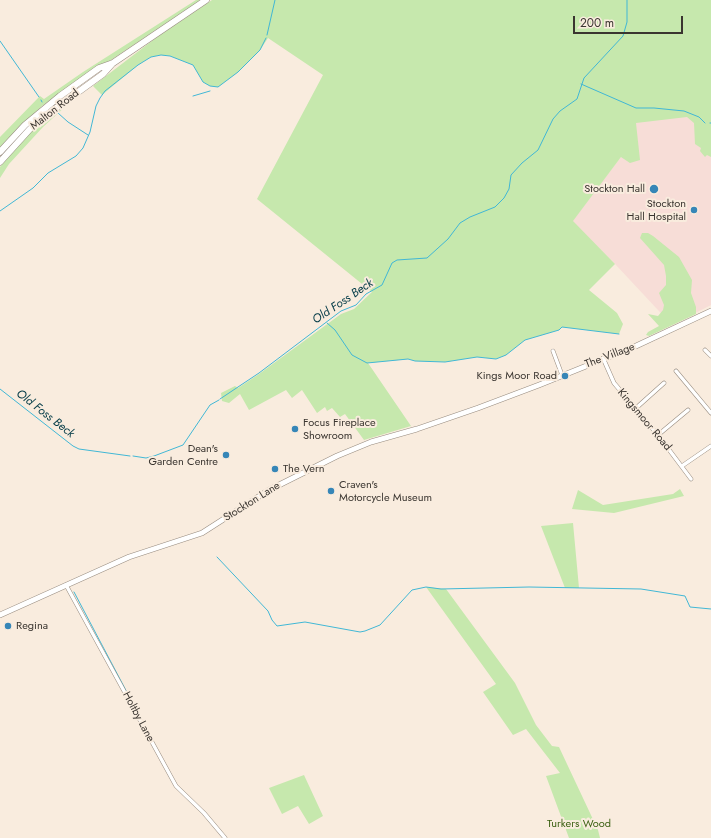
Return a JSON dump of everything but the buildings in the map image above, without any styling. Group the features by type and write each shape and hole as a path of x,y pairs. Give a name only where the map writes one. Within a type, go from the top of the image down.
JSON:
{"highway":[{"name":"Malton Road","path":"0,161 30,129 103,74 113,63 206,0"},
{"name":"Malton Road","path":"0,152 42,110 99,68 113,63"}],"street":[{"name":"The Village","path":"507,397 646,341 711,311"},
{"path":"706,350 711,356"},
{"path":"553,351 562,375"},
{"name":"Kingsmoor Road","path":"603,358 614,383 658,435 691,479"},
{"path":"676,372 711,413"},
{"path":"635,408 664,383"},
{"name":"Stockton Lane","path":"0,615 145,551 202,533 269,490 337,456 371,442 417,429 507,397"},
{"path":"658,435 688,410"},
{"path":"682,466 711,446"},
{"name":"Holtby Lane","path":"66,585 176,786 204,813 225,838"}],"shaded area":[{"name":"Stockton Hall","path":"617,106 693,115 711,133 711,305 672,325 572,221 621,157"}],"green space":[{"path":"196,0 201,0 42,106 0,148 0,137 40,96 44,99 83,72"},
{"path":"212,0 711,0 711,157 707,155 705,157 700,151 701,148 695,144 694,123 687,117 636,123 640,160 630,163 621,157 573,221 615,264 589,290 617,313 623,324 619,334 562,327 559,330 525,340 506,355 496,359 477,357 445,362 415,361 408,359 368,363 411,426 364,440 345,414 340,417 332,408 327,411 325,407 317,413 302,390 292,398 286,390 249,410 240,394 229,403 222,401 221,393 235,386 238,388 259,374 341,314 354,309 372,292 257,199 323,75 268,38 260,50 238,72 218,87 210,86 203,82 193,65 170,56 161,55 151,57 138,65 102,95 93,86 157,37"},
{"path":"78,95 43,127 9,164 0,178 0,167 12,152 32,131"},
{"path":"642,233 648,233 653,236 679,257 692,280 691,293 696,307 696,314 649,336 646,335 648,332 659,326 648,314 658,316 663,310 664,305 659,293 666,285 666,276 664,265 640,238"},
{"path":"680,489 684,496 614,513 572,509 578,490 603,505 673,494"},
{"path":"573,523 579,588 565,588 541,526"},
{"name":"Turkers Wood","path":"426,587 446,589 515,683 536,725 552,746 559,747 598,830 600,838 569,838 546,776 560,773 526,729 513,735 483,692 496,684"},
{"path":"304,775 323,816 309,824 298,806 282,814 269,788"}],"waterway":[{"path":"267,35 275,0"},
{"name":"Old Foss Beck","path":"220,399 259,373 341,311 356,305 366,294 382,285 392,263 397,260 427,258 448,239 460,223 470,217 495,207 504,198 509,189 511,175 522,163 538,150 553,119 560,111 577,99 584,78 623,36 627,22 627,0"},
{"path":"0,211 33,188 48,173 76,156 83,148 90,132 96,106 100,98 105,91 138,65 151,57 161,55 170,56 193,65 203,82 210,86 218,87 238,72 260,50 266,38"},
{"path":"0,41 39,97"},
{"path":"581,84 636,108 684,111 699,117 705,123"},
{"path":"193,96 210,91"},
{"path":"58,113 68,122 88,135"},
{"path":"327,323 335,330 352,355 367,363 408,359 415,361 445,362 477,357 496,359 506,355 525,340 559,330 562,327 619,334"},
{"name":"Old Foss Beck","path":"0,389 73,446 79,449 130,456"},
{"name":"Old Foss Beck","path":"133,456 146,458 183,445 210,405 219,400"},
{"path":"217,557 268,611 272,620 277,626 305,622 360,632 365,631 380,625 412,590 426,587 441,589 529,587 641,589 685,596 690,607 711,609"},
{"path":"74,592 140,717"}],"place":[{"name":"Stockton Hall","path":"654,189"},
{"name":"Stockton Hall Hospital","path":"694,210"},
{"name":"Kings Moor Road","path":"565,376"},
{"name":"Focus Fireplace Showroom","path":"295,429"},
{"name":"Dean's Garden Centre","path":"226,455"},
{"name":"The Vern","path":"275,469"},
{"name":"Craven's Motorcycle Museum","path":"331,491"},
{"name":"Regina","path":"8,626"}]}
